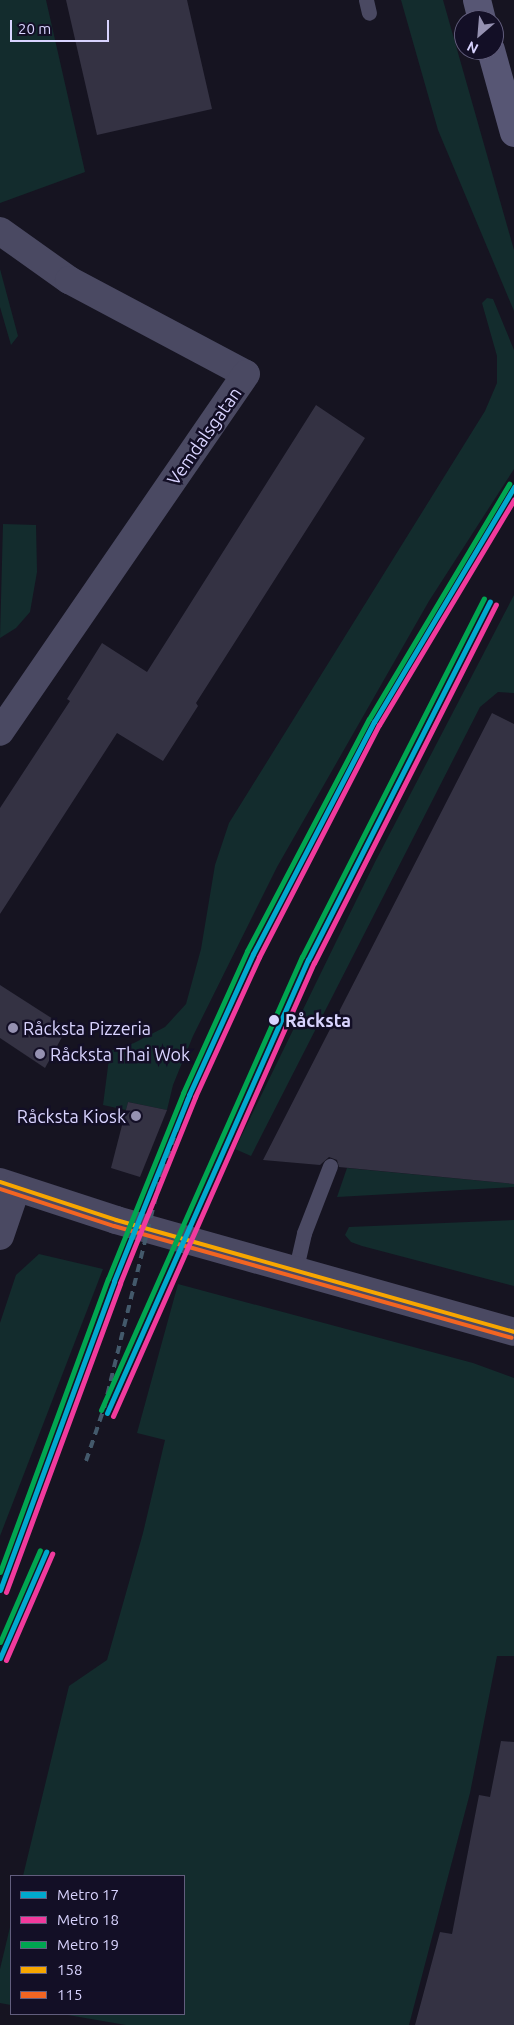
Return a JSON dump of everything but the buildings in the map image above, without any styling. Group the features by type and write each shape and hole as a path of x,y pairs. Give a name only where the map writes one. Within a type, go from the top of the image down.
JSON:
{"main road":[{"path":"494,60 514,134"}],"street":[{"name":"Vemdalsgatan","path":"0,231 69,280 246,374 0,732"},
{"path":"0,1236 8,1186 514,1332"}],"lane":[{"path":"296,1268 304,1233 330,1166"}],"green space":[{"path":"0,0 46,0 85,172 0,203"},
{"path":"401,0 443,0 454,39 454,60 460,60 514,250 514,311 438,130"},
{"path":"0,269 18,336 11,345 0,307"},
{"path":"487,298 493,299 514,350 514,469 429,601 277,867 193,1036 173,1085 167,1110 128,1102 126,1110 103,1105 110,1051 134,1043 165,1027 186,1004 201,949 215,865 229,823 485,411 497,383 497,356 482,303"},
{"path":"3,524 36,525 37,572 30,612 16,628 0,638"},
{"path":"514,595 514,693 498,692 480,707 251,1156 235,1149 375,862"},
{"path":"347,1168 514,1184 514,1187 337,1197"},
{"path":"514,1220 514,1286 362,1246 351,1242 345,1235 349,1227"},
{"path":"39,1254 103,1269 0,1536 0,1323 16,1275"},
{"path":"178,1284 473,1363 514,1378 514,1656 497,1656 470,1793 409,2025 126,2025 68,2015 185,2015 185,1875 23,1875 69,1686 107,1660 143,1533 165,1440 137,1433"},
{"path":"10,1927 10,2005 0,2003 0,1969"}],"railway":[{"path":"86,1461 104,1408 162,1171 189,1095"}],"metro line":[{"name":"19","path":"0,1572 108,1279 183,1093 247,951 369,719 509,484"},
{"name":"17","path":"0,1590 114,1281 189,1095 253,954 374,722 514,487"},
{"name":"18","path":"6,1592 120,1283 195,1097 259,957 379,725 514,499"},
{"name":"19","path":"101,1410 302,957 484,599"},
{"name":"17","path":"107,1413 308,960 490,602"},
{"name":"18","path":"113,1416 314,963 496,605"},
{"name":"19","path":"0,1642 40,1550"},
{"name":"17","path":"0,1658 46,1552"},
{"name":"18","path":"6,1660 52,1554"}],"transit line":[{"name":"158","path":"0,1182 116,1220 514,1332"},
{"name":"115","path":"0,1189 114,1226 512,1338"}],"place":[{"name":"Råcksta","path":"274,1020"},
{"name":"Råcksta Pizzeria","path":"13,1028"},
{"name":"Råcksta Thai Wok","path":"40,1054"},
{"name":"Råcksta Kiosk","path":"136,1116"}]}
